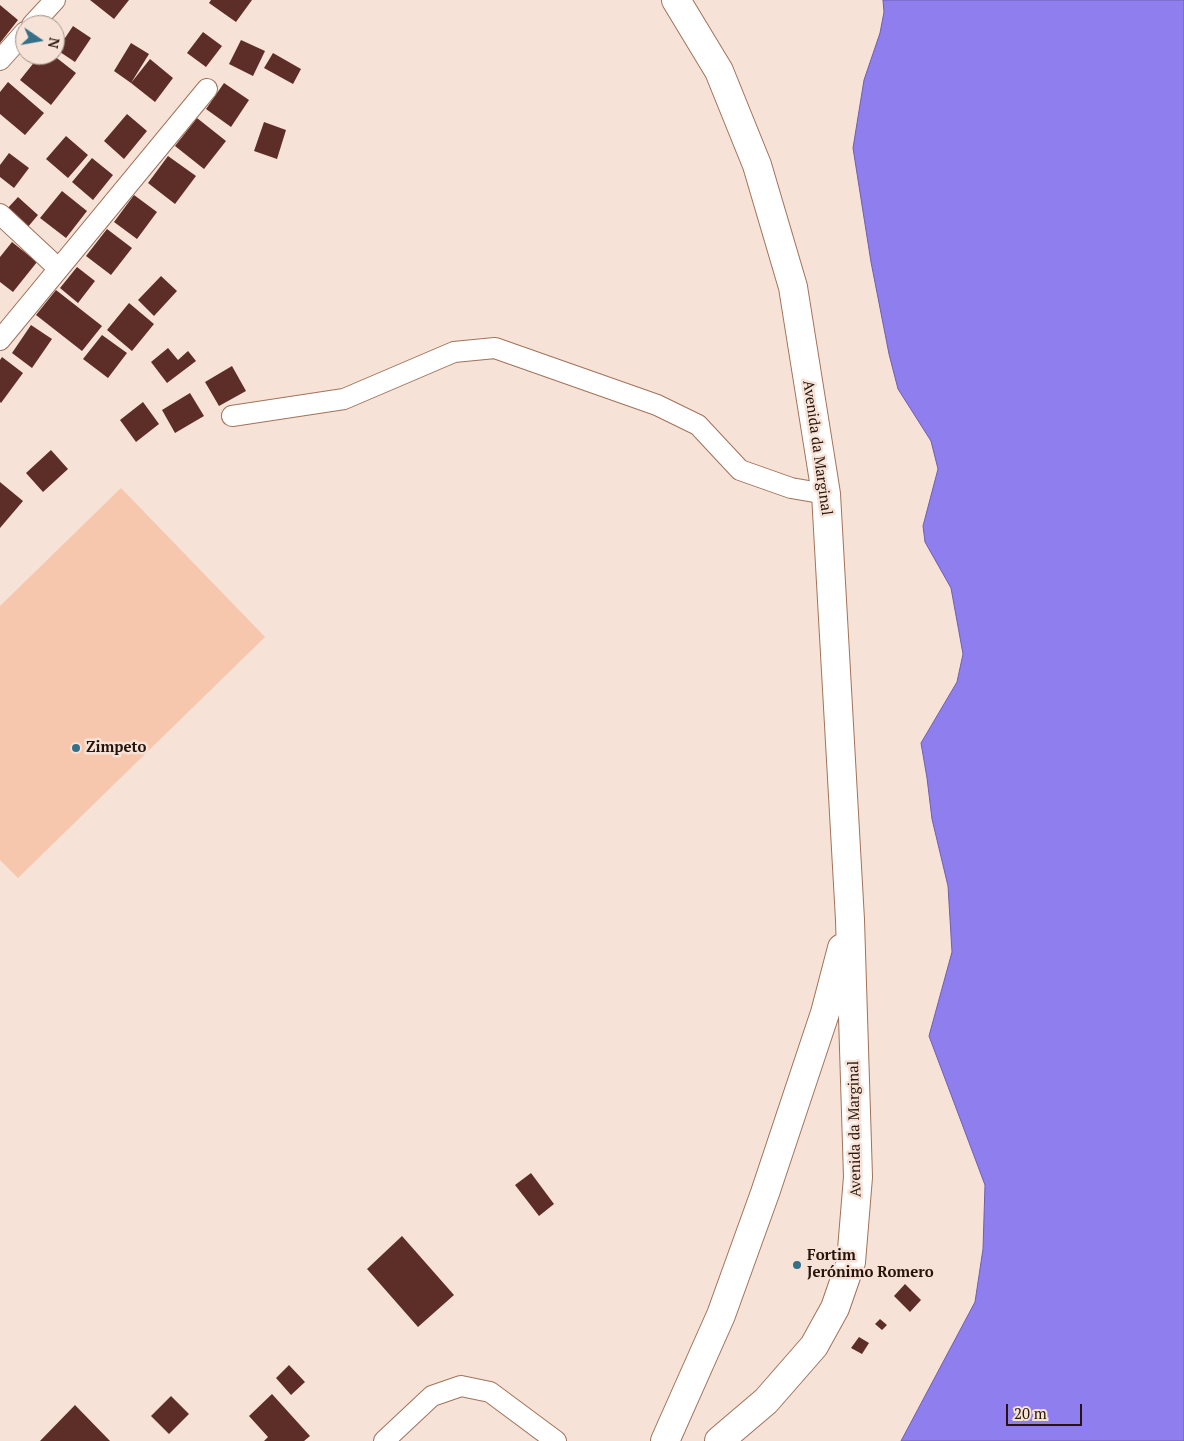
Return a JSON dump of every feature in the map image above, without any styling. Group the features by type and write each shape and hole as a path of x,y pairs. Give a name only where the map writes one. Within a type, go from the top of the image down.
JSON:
{"street":[{"path":"41,15 55,0"},
{"name":"Avenida da Marginal","path":"676,0 718,71 760,175 793,287 826,494 850,920 858,1176 851,1262 835,1308 814,1346 766,1401 719,1441"},
{"path":"0,60 15,43"},
{"path":"0,340 207,89"},
{"path":"0,214 58,268"},
{"path":"232,416 344,400 454,352 495,348 657,405 698,425 740,470 791,488 826,494"},
{"name":"Avenida da Marginal","path":"665,1441 721,1315 765,1193 825,1013 850,920"},
{"path":"384,1441 432,1396 461,1386 490,1392 556,1441"}],"shaded area":[{"path":"883,0 1184,0 1184,1441 901,1441 975,1302 983,1249 985,1185 929,1036 952,952 948,886 932,819 921,743 957,682 963,654 951,588 925,542 923,526 938,469 931,441 898,389 889,354 871,262 853,148 864,80 880,33 884,12"},
{"name":"Zimpeto","path":"121,488 265,637 18,878 0,860 0,606"}],"building":[{"path":"90,0 129,0 114,19"},
{"path":"211,0 252,0 236,22 209,3"},
{"path":"0,5 15,18 15,24 0,43"},
{"path":"73,26 91,38 75,62 65,55 65,38"},
{"path":"203,32 222,46 206,67 187,53"},
{"path":"241,40 265,51 253,76 229,64"},
{"path":"131,43 149,54 131,83 114,71"},
{"path":"273,53 301,69 293,84 264,68"},
{"path":"150,59 173,78 155,102 131,83"},
{"path":"65,64 76,73 51,105 20,80 32,65"},
{"path":"8,82 44,113 25,135 0,114 0,92"},
{"path":"224,83 249,100 231,127 206,109"},
{"path":"127,114 147,131 124,159 104,141"},
{"path":"197,118 226,141 204,169 175,146"},
{"path":"264,122 286,130 277,159 254,151"},
{"path":"66,136 88,155 68,178 46,159"},
{"path":"9,153 29,168 14,188 0,177 0,165"},
{"path":"168,156 196,176 175,204 148,183"},
{"path":"92,158 113,175 93,200 72,182"},
{"path":"62,191 87,211 66,238 40,218"},
{"path":"134,195 157,212 137,239 114,222"},
{"path":"18,197 38,215 27,228 6,210"},
{"path":"107,229 132,248 111,275 86,256"},
{"path":"12,242 37,262 13,292 0,282 0,257"},
{"path":"77,267 95,281 78,303 60,288"},
{"path":"161,276 177,291 154,316 138,300"},
{"path":"56,290 102,326 82,351 36,315"},
{"path":"129,303 154,324 132,351 107,330"},
{"path":"31,325 52,339 32,368 12,353"},
{"path":"102,335 127,353 108,378 83,359"},
{"path":"168,348 178,360 188,351 196,361 167,383 151,362"},
{"path":"2,357 23,373 1,403 0,360"},
{"path":"232,366 246,391 219,406 205,382"},
{"path":"190,393 204,416 175,433 162,410"},
{"path":"143,402 159,424 136,442 120,420"},
{"path":"51,450 68,469 43,492 26,473"},
{"path":"0,482 23,501 0,528"},
{"path":"531,1173 554,1204 539,1216 515,1185"},
{"path":"402,1236 454,1295 418,1327 367,1269"},
{"path":"905,1284 921,1300 910,1312 894,1296"},
{"path":"880,1319 887,1325 882,1330 875,1324"},
{"path":"859,1337 869,1343 862,1354 851,1348"},
{"path":"289,1365 305,1382 291,1395 276,1378"},
{"path":"272,1394 310,1436 304,1441 264,1441 268,1437 249,1416"},
{"path":"171,1396 189,1414 169,1434 151,1416"},
{"path":"75,1405 110,1441 40,1441"}],"place":[{"name":"Zimpeto","path":"76,748"},
{"name":"Fortim Jerónimo Romero","path":"797,1265"}]}
